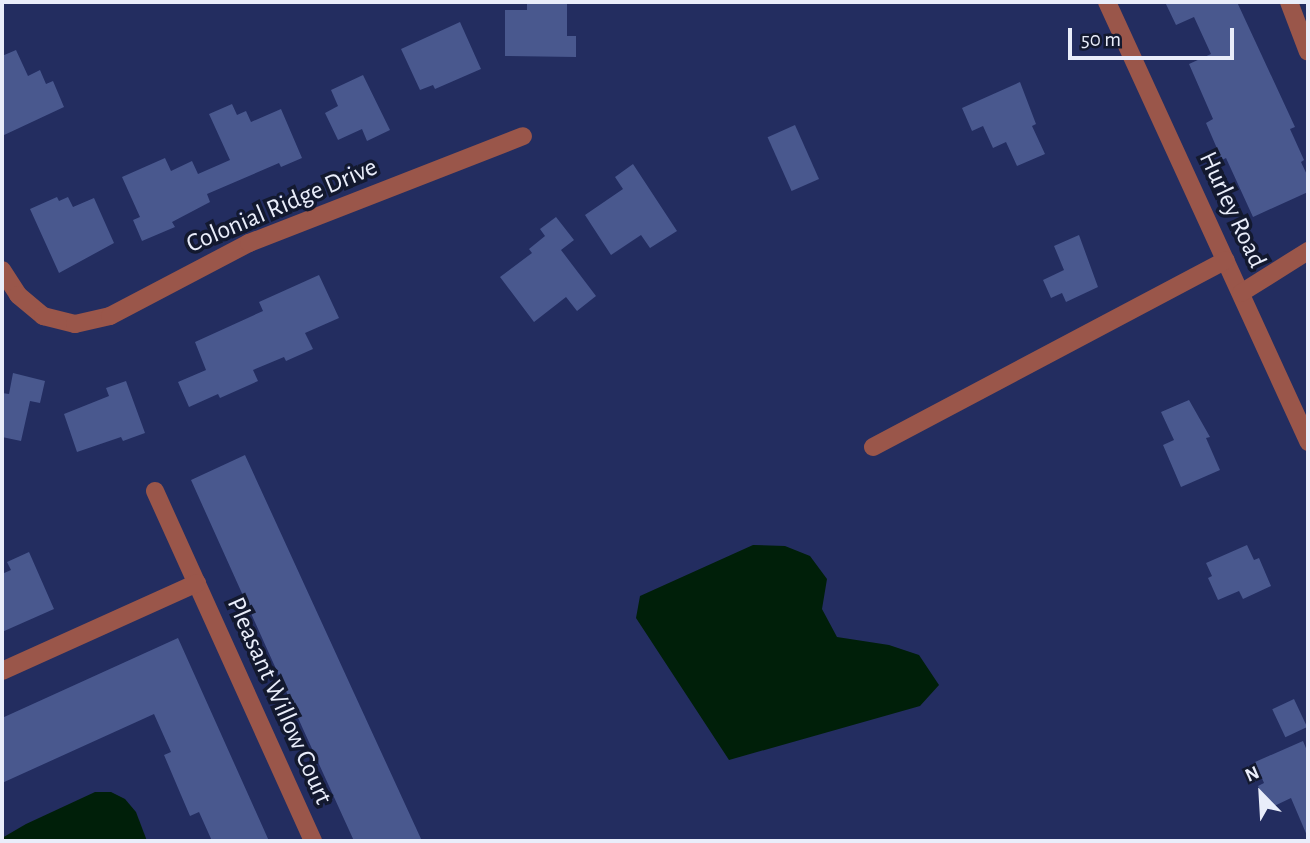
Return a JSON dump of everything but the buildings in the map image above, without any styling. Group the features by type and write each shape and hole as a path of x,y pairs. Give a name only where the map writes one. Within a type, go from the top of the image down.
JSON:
{"street":[{"name":"Hurley Road","path":"1107,2 1308,442"},
{"path":"1289,2 1308,52"},
{"name":"Colonial Ridge Drive","path":"2,270 18,295 43,316 75,324 110,316 249,243 523,136"},
{"path":"1241,293 1308,251"},
{"path":"873,447 1226,260"},
{"name":"Pleasant Willow Court","path":"155,491 313,841"},
{"name":"Pleasant Willow Court","path":"2,671 197,583"}],"shaded area":[{"path":"753,545 785,546 810,556 827,579 822,609 837,637 889,645 919,655 939,685 920,706 729,760 636,618 640,596"},
{"path":"95,792 111,792 125,799 136,812 147,841 2,841 2,838 26,824"}]}
